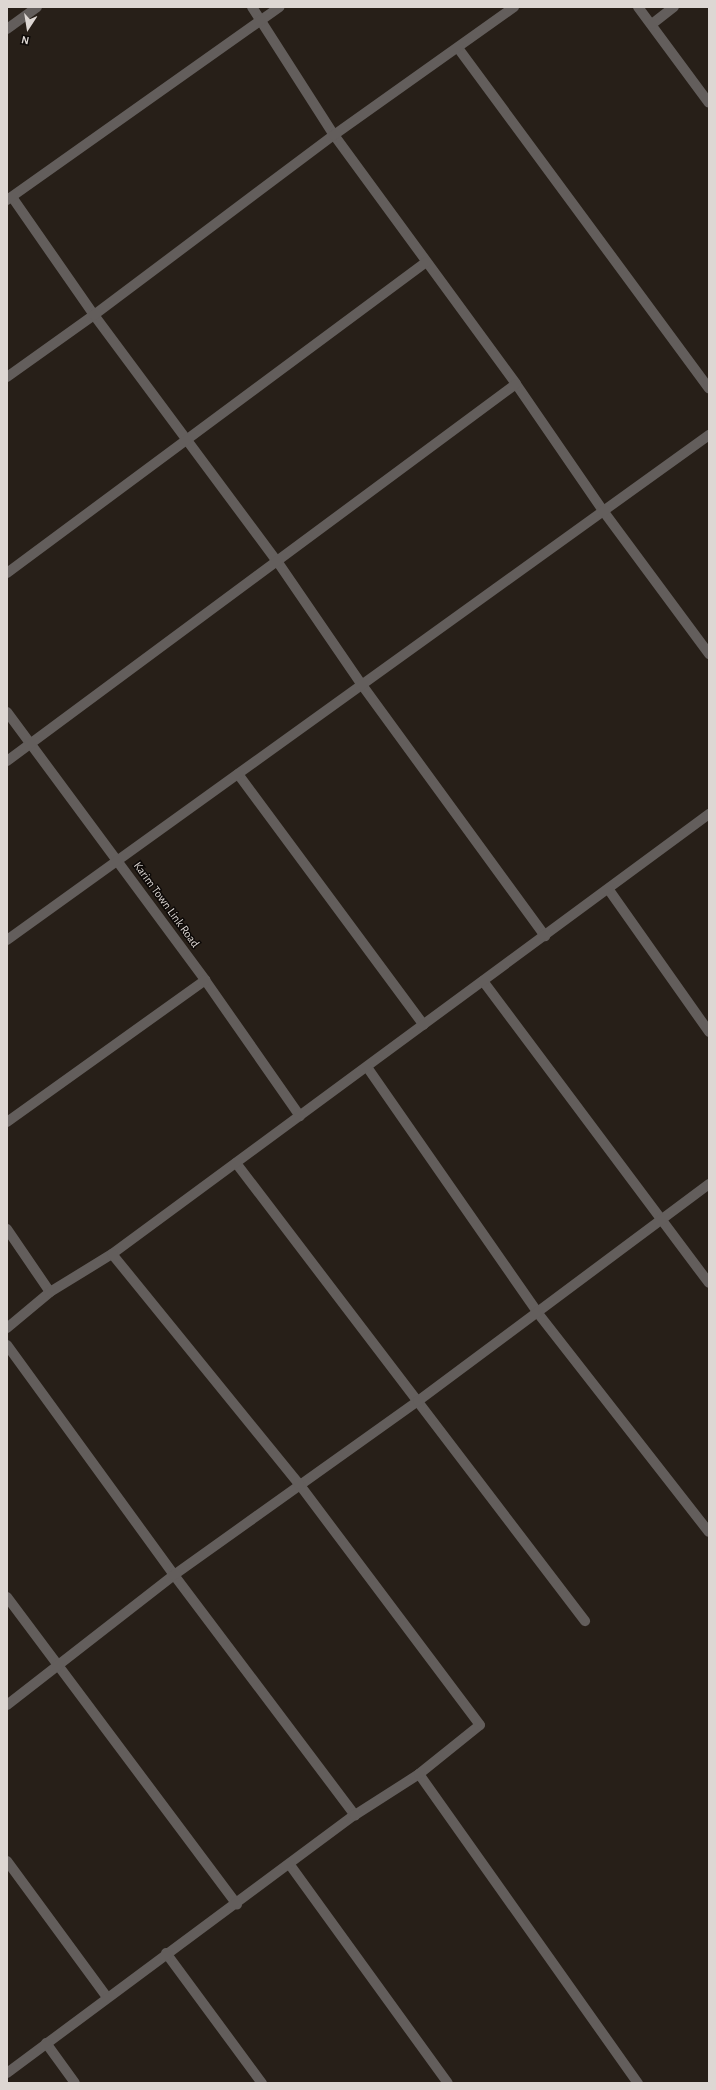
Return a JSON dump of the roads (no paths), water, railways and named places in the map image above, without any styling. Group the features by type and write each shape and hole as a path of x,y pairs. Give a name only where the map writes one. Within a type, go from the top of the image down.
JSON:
{"street":[{"path":"7,29 37,7"},
{"path":"252,7 262,20 334,135 516,384 604,512 709,654"},
{"path":"280,7 9,198 186,441 277,561 362,685 545,936"},
{"path":"7,377 94,316 334,135 514,7"},
{"path":"638,7 709,103"},
{"path":"652,24 674,7"},
{"path":"458,48 709,389"},
{"path":"7,573 426,262"},
{"path":"7,761 516,384"},
{"path":"7,940 709,435"},
{"name":"Karim Town Link Road","path":"7,712 205,980 300,1116"},
{"path":"238,774 424,1025"},
{"path":"7,1328 50,1292 112,1254 609,890 709,814"},
{"path":"609,890 709,1032"},
{"path":"7,1122 205,980"},
{"path":"484,981 663,1219 709,1283"},
{"path":"367,1067 537,1312 709,1532"},
{"path":"236,1163 585,1621"},
{"path":"7,1705 174,1575 299,1484 418,1401 709,1184"},
{"path":"7,1229 50,1292"},
{"path":"7,2073 166,1953 237,1904 355,1815 419,1774 480,1725 299,1484 112,1254"},
{"path":"7,1345 174,1575 355,1815"},
{"path":"7,1597 237,1904"},
{"path":"419,1774 638,2083"},
{"path":"7,1861 107,1997"},
{"path":"290,1865 448,2083"},
{"path":"166,1953 262,2083"},
{"path":"46,2044 76,2083"}]}
